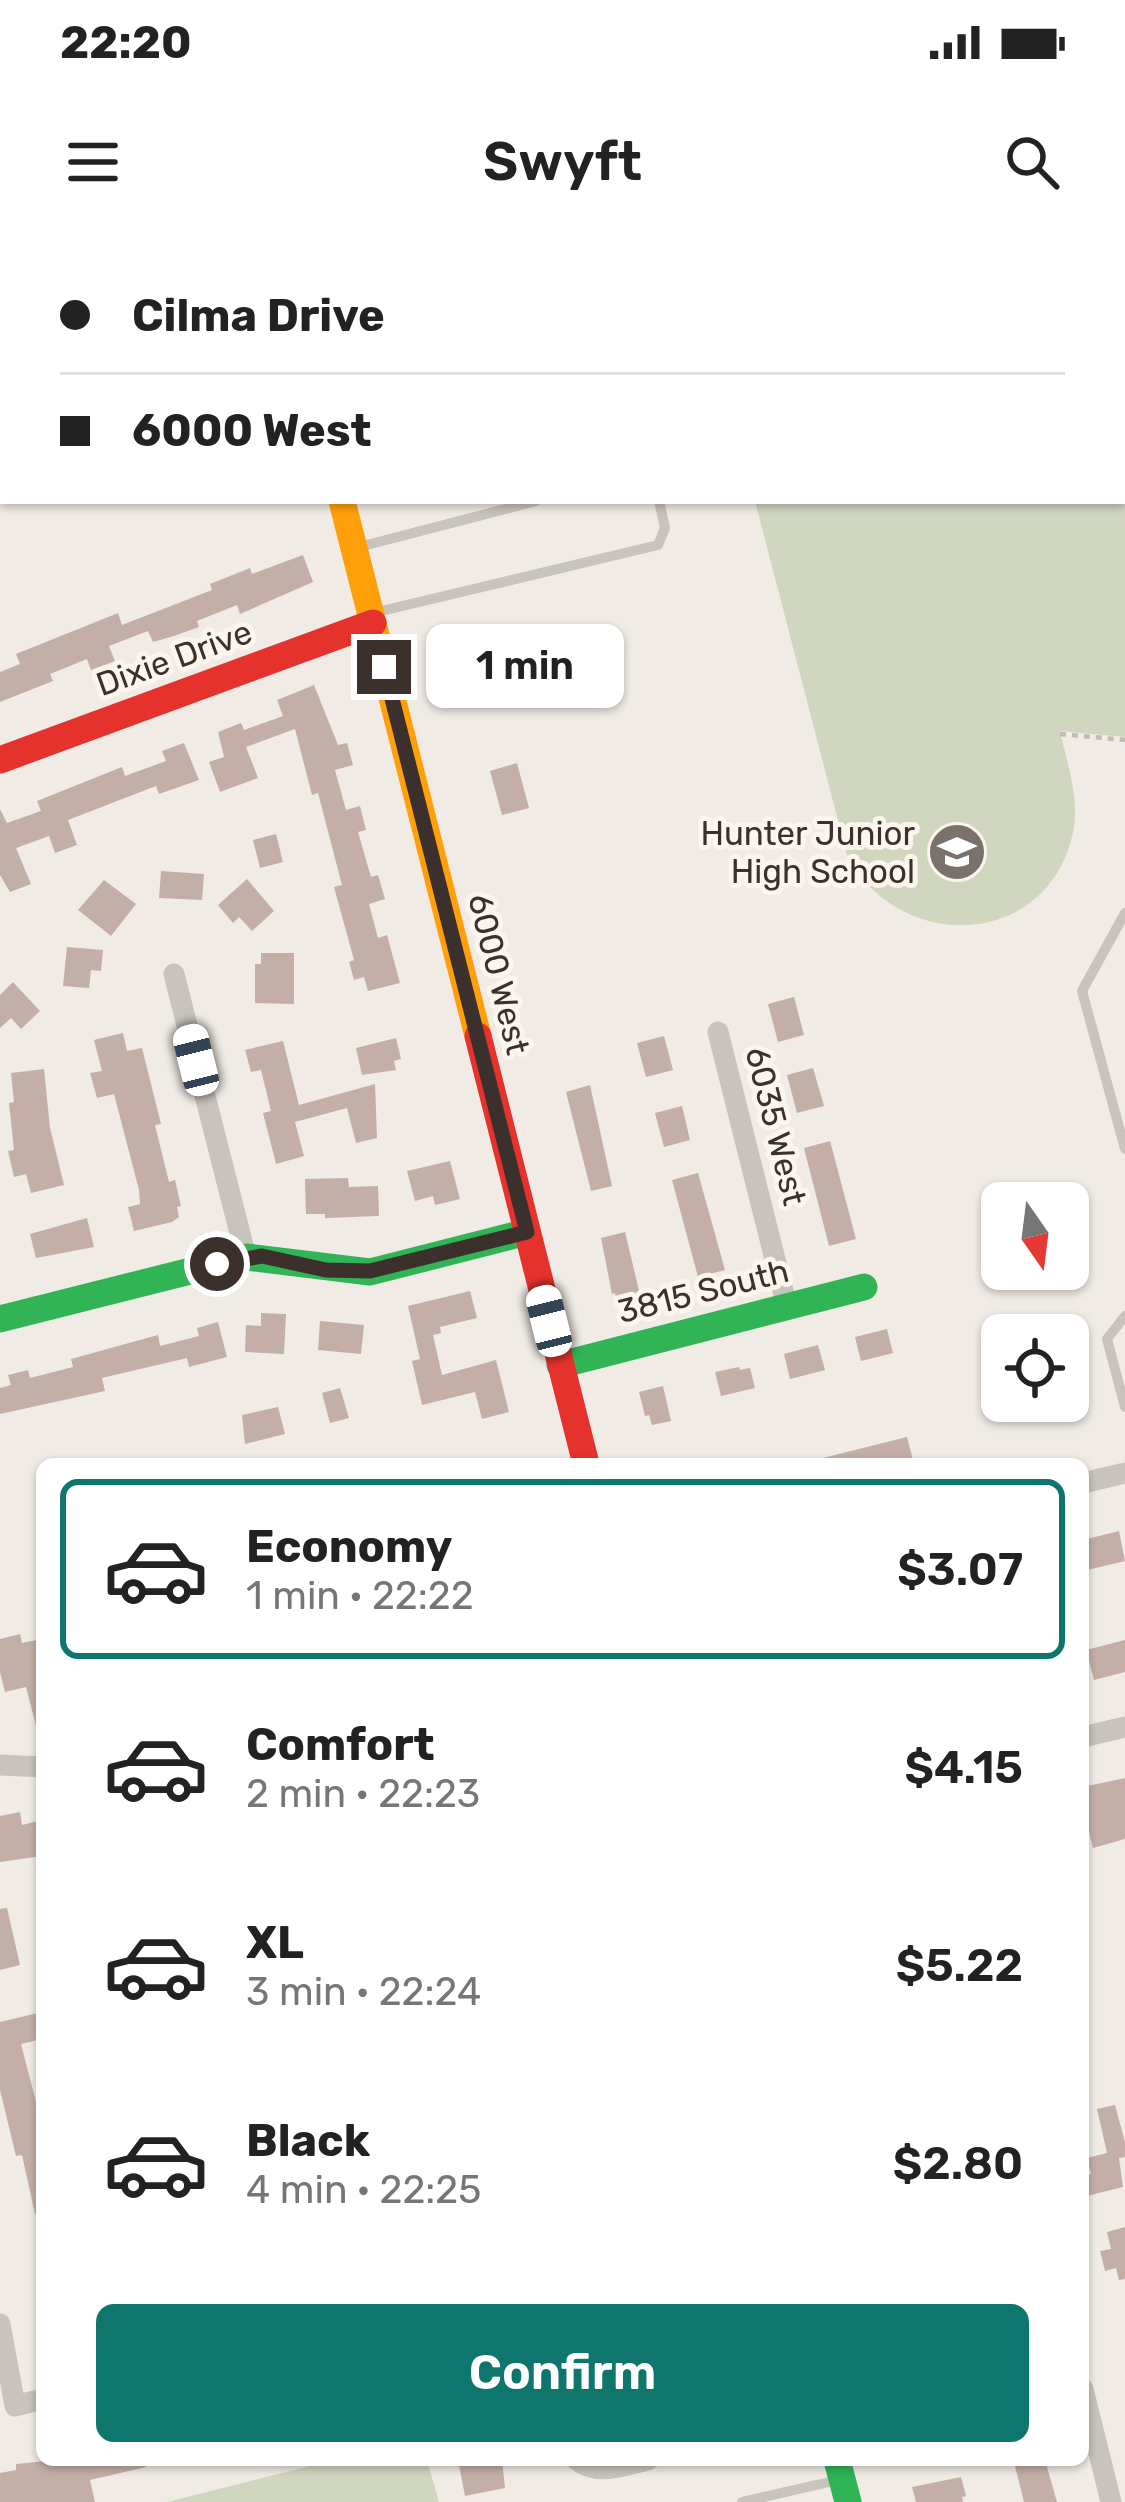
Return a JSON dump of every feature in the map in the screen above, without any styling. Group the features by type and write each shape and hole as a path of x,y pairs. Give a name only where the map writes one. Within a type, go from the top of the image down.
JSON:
{"street":[{"name":"6000 West","path":"343,504 584,1458"},
{"name":"Dixie Drive","path":"0,760 372,618"},
{"path":"174,974 246,1257"},
{"name":"6035 West","path":"718,1032 787,1307"},
{"path":"0,1319 246,1257 274,1257 358,1273 527,1232"},
{"name":"3815 South","path":"560,1364 864,1287"},
{"path":"1089,1482 1125,1473"},
{"path":"1089,1735 1125,1726"},
{"path":"0,1765 36,1767"},
{"path":"0,2324 15,2406 36,2401"},
{"path":"1089,2413 1111,2502"},
{"path":"583,2466 602,2470 620,2466"}],"lane":[{"path":"354,548 524,504"},
{"path":"372,618 658,545 664,528 659,504"},
{"path":"1125,913 1082,991 1125,1149"},
{"path":"1125,1316 1107,1339 1125,1407"},
{"path":"742,2502 842,2480"}],"path":[{"path":"1060,734 1125,740"}],"green space":[{"path":"756,504 1125,504 1125,737 1060,731 1075,819 1059,871 1035,899 1005,917 971,925 935,923 901,910 871,888 847,855"},
{"path":"310,2466 429,2466 439,2502 167,2502"}],"building":[{"path":"303,555 313,582 240,614 237,605 174,636 153,642 148,631 109,646 115,661 91,670 87,659 50,674 53,681 0,702 0,672 20,664 16,654 118,613 122,625 212,590 210,584 250,568 252,574"},
{"path":"500,646 506,673 461,684 457,664 464,662 463,655"},
{"path":"314,685 338,745 347,743 353,765 335,770 346,810 360,806 366,830 358,832 371,877 378,875 385,899 369,904 378,938 387,935 400,983 368,991 364,977 354,980 349,962 354,960 334,887 342,885 295,729 246,747 258,778 220,792 209,762 224,757 218,732 241,723 244,730 283,716 277,700"},
{"path":"184,743 199,780 159,794 156,786 68,820 77,845 55,853 49,836 16,848 31,884 10,892 0,875 0,809 7,823 41,811 37,801 122,767 125,776 166,761 162,751"},
{"path":"517,763 529,808 502,815 490,771"},
{"path":"276,834 283,862 260,868 253,840"},
{"path":"161,871 204,874 202,900 159,898"},
{"path":"247,879 274,911 252,931 239,917 233,923 218,905"},
{"path":"104,880 136,904 111,936 78,910"},
{"path":"67,947 103,950 101,971 91,970 89,988 63,986"},
{"path":"261,953 294,953 294,1004 255,1003 255,964 261,964"},
{"path":"13,982 40,1011 21,1029 11,1018 0,1028 0,995"},
{"path":"794,997 804,1035 778,1042 768,1004"},
{"path":"123,1033 127,1051 142,1048 161,1124 155,1125 169,1182 175,1180 181,1206 177,1207 179,1217 172,1222 134,1231 128,1207 140,1204 139,1190 114,1094 97,1098 90,1073 102,1071 94,1040"},
{"path":"664,1036 673,1070 646,1077 637,1043"},
{"path":"396,1038 401,1059 394,1061 396,1070 362,1075 356,1048"},
{"path":"283,1041 299,1105 375,1084 377,1138 356,1143 347,1108 295,1122 304,1156 276,1164 263,1113 271,1111 261,1070 251,1072 245,1050"},
{"path":"813,1068 824,1106 797,1113 787,1075"},
{"path":"44,1069 50,1128 64,1185 31,1193 26,1174 14,1177 8,1151 14,1150 11,1073"},
{"path":"590,1085 612,1186 591,1191 566,1092"},
{"path":"682,1106 690,1140 664,1147 655,1113"},
{"path":"830,1141 856,1239 829,1246 804,1148"},
{"path":"450,1161 460,1199 435,1205 433,1196 415,1201 407,1171"},
{"path":"698,1173 725,1270 698,1277 672,1180"},
{"path":"348,1178 349,1187 378,1186 379,1216 306,1214 305,1179"},
{"path":"87,1218 94,1247 36,1258 30,1234"},
{"path":"625,1232 641,1299 618,1305 601,1238"},
{"path":"470,1291 477,1318 440,1327 441,1333 433,1335 442,1375 496,1360 509,1412 482,1419 475,1392 422,1405 412,1361 420,1359 408,1306"},
{"path":"261,1313 286,1314 284,1354 245,1352 246,1325 261,1326"},
{"path":"320,1321 364,1325 361,1354 318,1350"},
{"path":"218,1322 227,1357 189,1367 187,1358 102,1378 105,1391 0,1414 0,1388 11,1385 8,1375 28,1370 30,1378 73,1367 71,1359 158,1335 160,1346 199,1336 197,1328"},
{"path":"887,1329 893,1353 861,1361 855,1337"},
{"path":"818,1345 825,1370 790,1379 784,1354"},
{"path":"750,1368 755,1388 721,1396 715,1372"},
{"path":"663,1386 671,1421 652,1425 639,1392"},
{"path":"340,1388 349,1418 330,1423 322,1393"},
{"path":"278,1407 285,1434 245,1444 242,1415"},
{"path":"907,1437 912,1458 823,1458"},
{"path":"1119,1531 1125,1561 1089,1570 1089,1538"},
{"path":"20,1634 22,1643 36,1640 36,1726 26,1687 5,1692 0,1639"},
{"path":"1125,1640 1125,1672 1094,1680 1089,1649"},
{"path":"1125,1778 1125,1839 1093,1848 1089,1786"},
{"path":"20,1812 22,1825 36,1822 36,1857 0,1862 0,1816"},
{"path":"7,1908 20,1965 0,1970 0,1909"},
{"path":"36,2013 36,2040 21,2044 36,2102 36,2214 0,2090 0,2022"},
{"path":"1115,2105 1125,2142 1125,2157 1119,2158 1123,2187 1089,2196 1089,2158 1107,2153 1097,2109"},
{"path":"1125,2227 1125,2279 1119,2280 1116,2268 1105,2271 1100,2251 1111,2249 1107,2232"},
{"path":"16,2464 146,2467 90,2480 95,2502 0,2502 0,2473 16,2470"},
{"path":"459,2466 503,2466 505,2488 465,2496"},
{"path":"1015,2466 1047,2466 1057,2502 1024,2502"},
{"path":"961,2477 963,2502 916,2502 912,2487"}],"traffic: fast":[{"path":"0,1319 246,1257 370,1272 527,1232"},
{"path":"560,1365 864,1287"},
{"path":"839,2466 848,2502"}],"traffic: slow":[{"path":"343,504 478,1036"}],"traffic: jam":[{"path":"0,760 373,623"},
{"path":"478,1036 584,1458"}],"place":[{"name":"Hunter Junior High School","path":"957,852"}],"route":[{"path":"217,1264 262,1256 358,1273 527,1232 384,667"}]}
